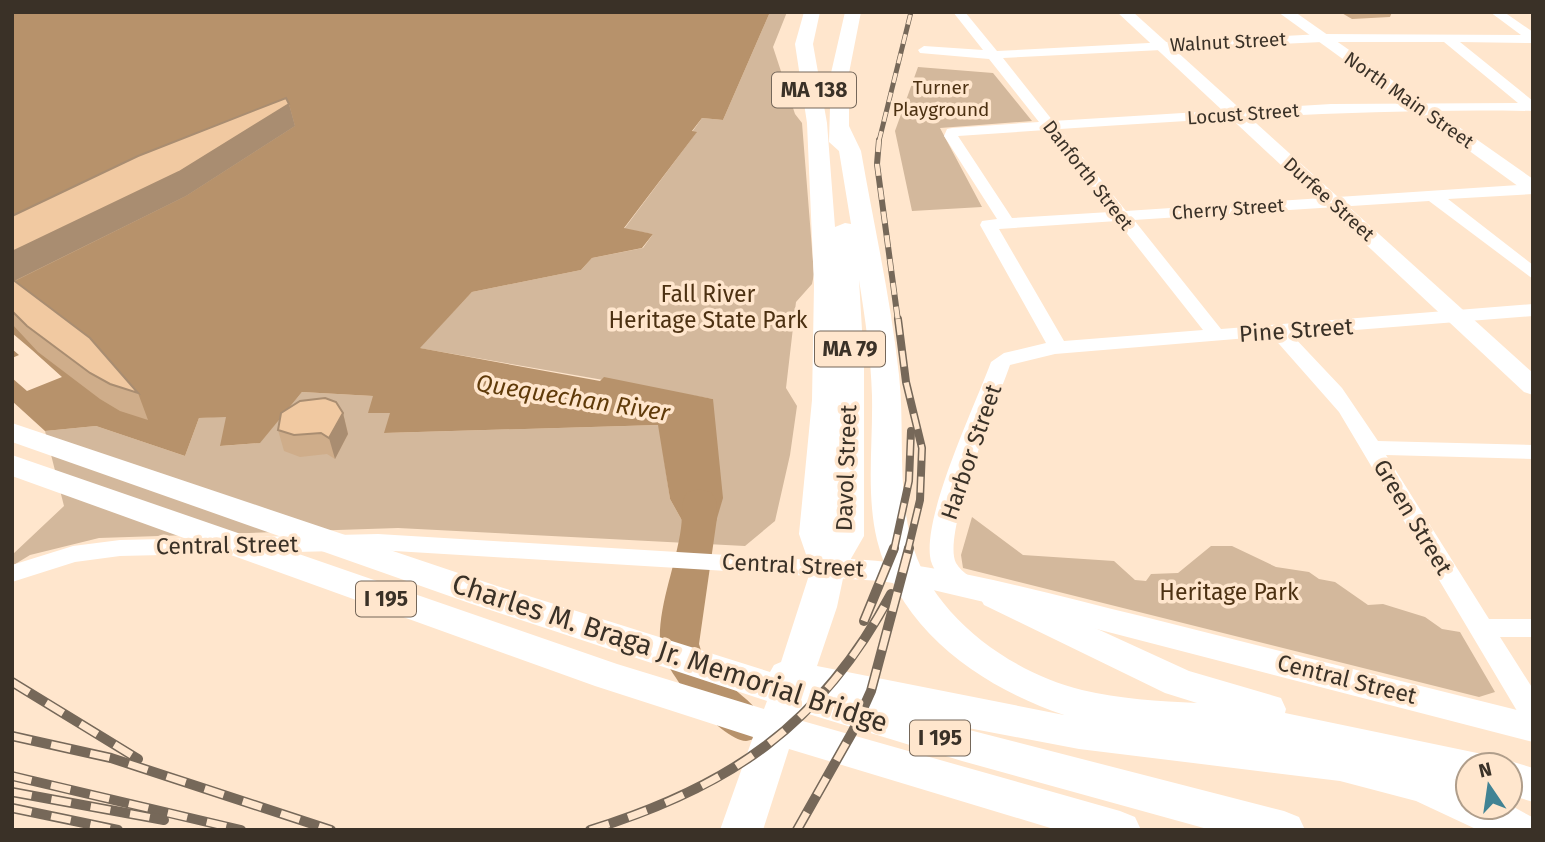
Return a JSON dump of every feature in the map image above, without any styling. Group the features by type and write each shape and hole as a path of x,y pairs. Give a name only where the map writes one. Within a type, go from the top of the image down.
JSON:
{"highway":[{"name":"Davol Street","path":"812,12 804,44 815,97 827,285 827,380 816,534 824,588"},
{"path":"852,19 864,12"},
{"name":"Davol Street","path":"824,588 847,536 849,301 838,123 842,59 852,19"},
{"path":"838,123 850,151 885,377 892,526 903,568 922,599 948,629 982,656 1027,683 1080,705 1276,727 1454,763"},
{"name":"Charles M. Braga Jr. Memorial Bridge","path":"12,432 626,643 938,737 1270,826"},
{"name":"Charles M. Braga Jr. Memorial Bridge","path":"12,465 608,676 844,750 1120,830"},
{"name":"MA 79","path":"741,830 824,588"},
{"path":"984,592 1178,683 1234,701 1353,725 1454,761"},
{"path":"626,643 1045,727 1122,739 1342,762 1419,783 1454,798"},
{"path":"1046,809 1095,830"},
{"path":"1501,821 1517,830"}],"main road":[{"name":"Durfee Street","path":"1124,12 1533,387"},
{"name":"North Main Street","path":"1285,12 1533,188"},
{"name":"Central Street","path":"824,588 881,570 916,576 1081,613 1533,728"}],"street":[{"name":"Danforth Street","path":"959,12 1217,336"},
{"path":"1496,12 1533,39"},
{"name":"Walnut Street","path":"924,51 993,55 1322,38 1533,39"},
{"path":"1448,39 1533,107"},
{"name":"Locust Street","path":"1007,223 951,136 954,132 1415,105 1533,107"},
{"name":"Cherry Street","path":"1007,223 1533,188"},
{"path":"1432,195 1533,274"},
{"path":"1007,223 988,225 1058,348"},
{"name":"Pine Street","path":"1058,348 1533,310"},
{"name":"Green Street","path":"1279,332 1335,392 1533,713"},
{"name":"Harbor Street","path":"984,592 948,570 941,553 960,472 1001,362 1029,351 1058,348"},
{"path":"1371,448 1533,452"},
{"name":"Central Street","path":"12,575 37,564 73,554 120,548 412,542 750,563 824,588"},
{"path":"1480,628 1533,628"}],"green space":[{"name":"Fall River Heritage State Park","path":"770,12 787,12 773,47 795,114 802,123 814,274 812,284 796,302 786,388 797,406 790,455 775,521 745,546 398,528 99,538 30,555 12,566 12,555 64,506 45,431 96,426 185,456 199,418 227,416 221,446 259,443 302,392 373,396 391,413 385,433 659,425 670,499 689,533 713,399 419,348 472,292 581,270 592,258 643,248 653,234 624,229 696,133 692,132 702,118 723,120"},
{"name":"Turner Playground","path":"918,67 993,73 1032,121 940,128 982,207 912,211 895,131"},
{"name":"Heritage Park","path":"972,517 1023,555 1114,561 1135,580 1146,581 1151,574 1178,573 1211,546 1232,546 1276,567 1309,572 1319,579 1335,582 1368,605 1383,604 1425,617 1442,629 1460,632 1495,692 1479,697 963,568 961,555"}],"water":[{"path":"12,12 770,12 723,120 702,118 692,131 697,132 624,228 653,234 642,248 592,258 581,270 472,292 420,348 600,381 604,377 713,399 723,498 710,542 689,541 689,533 670,499 658,425 384,433 390,413 368,413 373,396 302,392 260,443 220,446 226,417 199,418 185,456 96,426 45,431 12,401"}],"pier":[{"path":"12,333 62,377 27,391 12,378 12,358 19,355 12,349"}],"building":[{"path":"286,98 289,104 179,172 12,252 12,216 138,156"},
{"path":"12,279 90,338 138,393 110,384 90,373 27,326 12,311"},
{"path":"325,398 336,402 343,413 329,438 321,433 294,435 278,430 281,413 300,401"}],"waterway":[{"name":"Quequechan River","path":"699,500 700,518 680,644 683,658 695,676 746,724"}],"railway":[{"path":"879,141 911,12"},
{"path":"879,140 877,164 898,321"},
{"path":"898,319 906,382 922,448 920,500 908,550"},
{"path":"894,550 909,481 911,431"},
{"path":"864,621 894,548"},
{"path":"797,830 853,731 871,691 909,548"},
{"path":"590,830 640,813 686,793 728,771 767,745 802,715 834,680 864,640 891,594"},
{"path":"12,682 138,759"},
{"path":"12,736 111,758 331,830"},
{"path":"12,776 241,830"},
{"path":"12,792 164,820"},
{"path":"12,808 118,830"}]}
